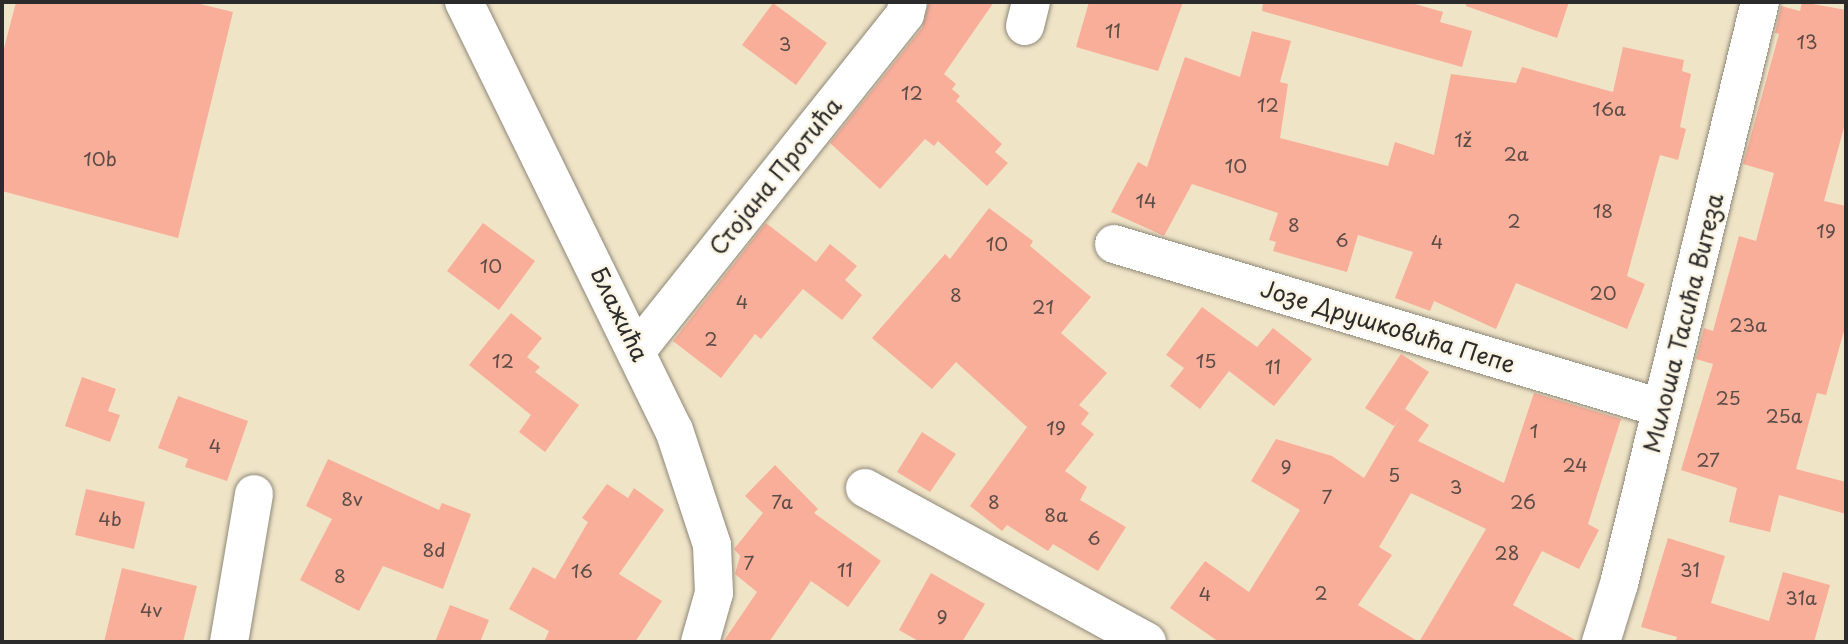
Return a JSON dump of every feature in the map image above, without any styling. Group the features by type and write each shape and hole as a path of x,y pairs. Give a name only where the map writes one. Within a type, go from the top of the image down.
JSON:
{"street":[{"name":"Блажића","path":"464,2 638,349 674,430 712,545 714,593 700,642"},
{"name":"Стојана Протића","path":"638,349 905,13 908,2"},
{"name":"Милоша Тасића Витеза","path":"1601,642 1760,2"},
{"name":"Јозе Друшковића Пепе","path":"1114,244 1661,408"},
{"path":"865,488 1147,642"},
{"path":"229,642 254,494"}],"building":[{"path":"16,2 192,2 233,12 178,238 2,191 2,56"},
{"path":"929,2 994,2 944,74 956,84 952,89 960,96 956,101 1002,144 995,152 1008,163 987,186 938,141 934,146 925,139 880,189 830,143 922,28"},
{"path":"1089,2 1183,2 1158,71 1076,47"},
{"path":"1263,2 1408,2 1443,12 1440,22 1472,31 1462,67 1262,11"},
{"path":"1466,2 1569,2 1557,38 1466,6"},
{"path":"1802,2 1846,10 1846,120 1824,201 1846,206 1846,324 1826,395 1817,393 1796,469 1846,482 1846,514 1779,495 1770,532 1729,522 1737,488 1681,470 1713,364 1696,359 1704,328 1713,331 1739,236 1756,241 1774,173 1743,164 1779,34 1775,33 1781,6 1800,11"},
{"path":"773,3 827,43 796,85 742,45"},
{"path":"1252,31 1291,41 1280,82 1288,84 1280,138 1388,166 1395,142 1434,155 1451,74 1516,83 1522,67 1613,92 1623,47 1684,60 1682,71 1691,74 1680,127 1686,129 1678,160 1660,155 1627,276 1645,284 1627,329 1516,283 1496,329 1434,301 1430,311 1395,298 1413,252 1358,235 1347,272 1273,251 1276,242 1269,240 1278,213 1192,184 1164,236 1111,212 1138,162 1147,167 1185,57 1240,77"},
{"path":"989,208 1033,241 1030,246 1091,297 1061,333 1107,373 1079,405 1089,413 1081,424 1094,434 1065,471 1087,487 1080,500 1126,527 1098,571 1053,544 1048,551 1007,525 1002,531 970,506 1027,427 956,362 932,389 872,338 945,254 950,259"},
{"path":"483,223 535,261 499,310 447,271"},
{"path":"766,223 816,262 830,244 857,266 845,280 862,295 842,320 803,289 761,339 755,334 721,378 673,341"},
{"path":"1202,307 1257,347 1273,328 1312,359 1274,406 1229,371 1200,409 1170,386 1184,368 1166,355"},
{"path":"511,313 542,338 527,357 540,367 535,372 579,405 545,452 519,432 531,415 469,365"},
{"path":"1401,354 1429,372 1405,409 1429,425 1418,441 1504,483 1534,393 1621,419 1588,524 1599,530 1579,569 1542,551 1513,605 1579,642 1419,642 1219,642 1170,608 1205,561 1249,592 1300,510 1251,481 1276,439 1332,456 1364,478 1400,417 1394,426 1365,408","holes":["1411,493 1486,529 1419,642 1358,605 1392,555 1379,547"]},
{"path":"82,377 116,389 108,411 120,415 110,442 65,426"},
{"path":"178,396 248,421 227,481 185,467 188,459 158,448"},
{"path":"922,432 956,454 930,492 897,472"},
{"path":"328,459 439,510 442,503 471,514 443,589 383,566 359,611 300,580 332,519 306,506"},
{"path":"775,465 818,509 814,513 881,561 848,607 811,581 769,642 723,642 757,592 735,574 740,556 734,549 763,513 745,496"},
{"path":"607,484 628,498 634,488 664,510 619,574 662,601 635,642 544,642 549,631 509,609 533,567 555,579 588,522 582,518"},
{"path":"86,489 145,502 134,549 75,535"},
{"path":"1668,538 1725,556 1711,603 1769,621 1783,572 1830,585 1814,642 1675,642 1677,637 1641,627"},
{"path":"122,568 197,586 183,642 104,642"},
{"path":"931,573 985,604 962,642 920,642 899,630"},
{"path":"450,605 489,620 480,642 435,642"}]}
